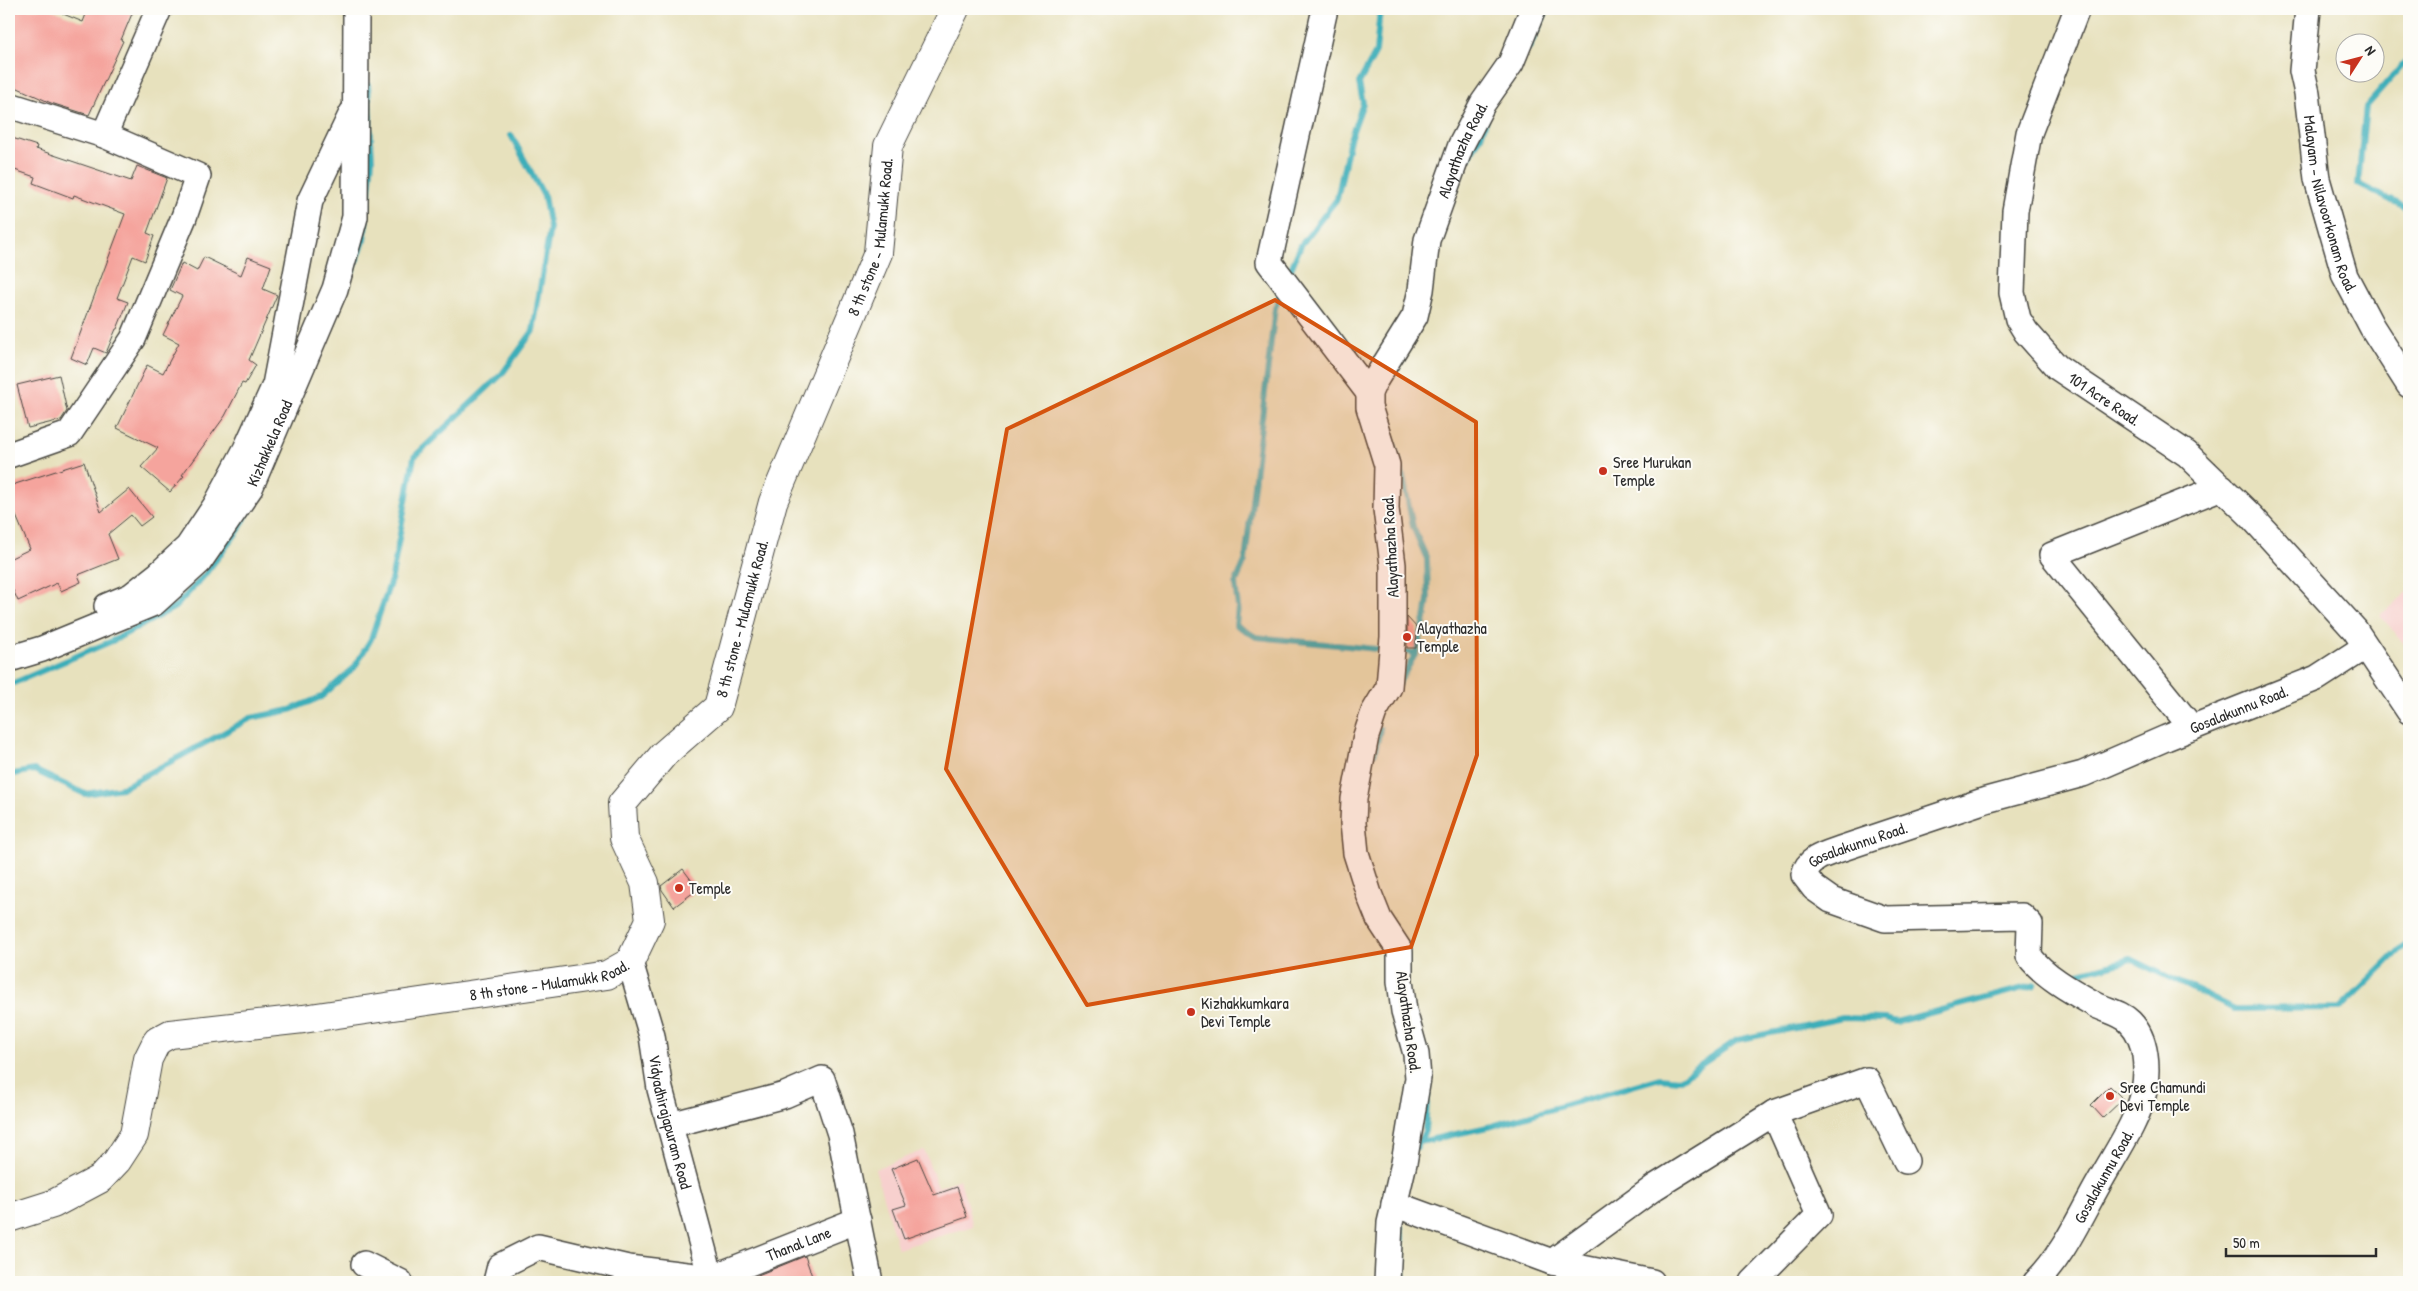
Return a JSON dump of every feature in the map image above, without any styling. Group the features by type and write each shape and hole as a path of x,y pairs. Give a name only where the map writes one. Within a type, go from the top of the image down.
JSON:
{"main road":[{"name":"8 th stone - Mulamukk Road.","path":"9,1218 53,1204 100,1179 117,1161 134,1135 148,1059 158,1041 170,1034 304,1019 607,975 630,962 650,920 645,883 624,838 622,804 664,754 718,707 772,502 878,254 888,146 955,9"}],"street":[{"path":"104,135 158,9"},
{"name":"Kizhakkela Road","path":"9,658 42,649 154,603 199,562 250,488 336,289 355,216 356,9"},
{"path":"1325,9 1269,262 1370,393"},
{"name":"Alayathazha Road.","path":"1387,1282 1390,1223 1404,1163 1418,1078 1416,1054 1404,1011 1400,981 1400,951 1379,920 1369,894 1356,853 1353,823 1354,799 1366,736 1374,712 1389,687 1392,650 1393,564 1386,509 1387,465 1372,420 1370,393 1374,382 1415,316 1422,290 1427,240 1461,145 1482,103 1511,63 1533,9"},
{"name":"101 Acre Road.","path":"2077,9 2027,143 2015,212 2012,294 2018,319 2026,332 2057,367 2187,454 2263,528 2355,630 2409,711"},
{"name":"Malayam - Nilavoorkonam Road.","path":"2308,9 2302,71 2307,93 2317,179 2346,276 2372,327 2409,385"},
{"path":"9,106 104,135 198,176 184,217 133,339 80,418 69,434 9,455"},
{"name":"Kizhakkela Road","path":"9,642 82,617 130,596 160,574 188,547 216,505 246,449 274,384 310,201 356,106"},
{"path":"2192,728 2052,555 2222,487"},
{"name":"Gosalakunnu Road.","path":"2036,1282 2052,1265 2077,1226 2125,1137 2142,1100 2146,1063 2141,1040 2131,1023 2125,1018 2098,1006 2038,966 2029,956 2030,924 2022,916 1885,920 1827,897 1809,883 1804,875 1805,871 1810,864 1826,854 1986,800 2083,774 2317,678 2365,647"},
{"name":"Vidyadhirajapuram Road","path":"630,962 652,1036 660,1089 711,1280"},
{"path":"670,1125 785,1095 822,1079 840,1134 870,1282"},
{"path":"1552,1262 1655,1187 1774,1113 1867,1080 1906,1161"},
{"path":"1753,1282 1819,1215 1774,1113"},
{"path":"1394,1204 1552,1262 1652,1282"},
{"name":"Thanal Lane","path":"711,1280 858,1220"},
{"path":"496,1282 500,1266 538,1247 628,1268 711,1280"},
{"path":"364,1264 400,1282"}],"highlighted area":[{"path":"1275,300 1476,422 1477,755 1411,947 1087,1005 946,769 1007,429"}],"shaded area":[{"path":"2409,591 2409,650 2380,615"},
{"path":"924,1150 938,1187 960,1179 973,1226 898,1249 875,1169"}],"building":[{"path":"9,9 51,9 83,22 88,9 134,9 121,40 123,41 89,115 51,103 9,84"},
{"path":"9,137 37,146 36,149 131,181 137,166 167,178 147,233 154,236 145,261 133,256 117,298 128,302 117,329 106,353 94,348 87,365 71,358 125,214 74,195 73,198 33,183 35,177 9,168"},
{"path":"204,257 241,275 248,257 271,266 263,289 277,295 249,360 256,365 245,384 242,383 225,416 182,475 184,476 170,492 141,467 158,448 117,428 147,365 163,373 179,343 163,335 182,296 170,290 182,263 197,271"},
{"path":"59,375 67,411 61,420 28,428 17,385"},
{"path":"84,462 101,512 129,489 152,517 140,526 131,515 108,534 118,559 78,575 81,582 61,591 57,583 18,601 13,590 9,592 9,559 30,549 9,499 9,486"},
{"path":"1407,617 1417,628 1416,648 1407,648"},
{"name":"Temple","path":"683,869 698,889 674,907 661,886"},
{"name":"Sree Chamundi Devi Temple","path":"2110,1086 2123,1099 2103,1118 2091,1105"},
{"path":"918,1158 934,1195 957,1187 967,1217 904,1239 893,1209 906,1205 891,1169"},
{"path":"805,1256 813,1279 804,1282 761,1282 758,1275"}],"waterway":[{"path":"1288,276 1301,245 1337,199 1350,139 1363,103 1359,83 1376,52 1380,9"},
{"path":"1529,48 1547,9"},
{"path":"2409,58 2366,107 2358,184 2409,209"},
{"path":"367,209 372,160 368,85"},
{"path":"1469,157 1481,136 1486,121"},
{"path":"9,775 34,770 85,794 122,788 251,718 290,710 321,697 354,668 371,639 392,577 414,457 502,374 533,331 550,228 544,196 511,135"},
{"path":"352,272 364,241 366,219"},
{"path":"1282,290 1275,308 1245,561 1235,584 1238,607 1236,625 1256,637 1387,650"},
{"path":"1379,397 1402,471 1413,527 1427,559 1428,599 1425,619 1416,653 1399,683"},
{"path":"9,685 112,641 175,607 203,577 239,530 250,508"},
{"path":"1397,651 1416,653"},
{"path":"1375,753 1380,729"},
{"path":"2076,974 2131,959 2234,1009 2341,1008 2409,941"},
{"path":"1420,1142 1492,1126 1660,1078 1679,1080 1737,1040 1843,1018 1885,1019 1896,1022 2035,985"},
{"path":"1417,1147 1425,1131 1428,1087"},
{"path":"1401,1228 1404,1282"}],"place":[{"name":"Sree Murukan Temple","path":"1603,471"},
{"name":"Alayathazha Temple","path":"1407,637"},
{"name":"Temple","path":"679,888"},
{"name":"Kizhakkumkara Devi Temple","path":"1191,1012"},
{"name":"Sree Chamundi Devi Temple","path":"2110,1096"}]}
